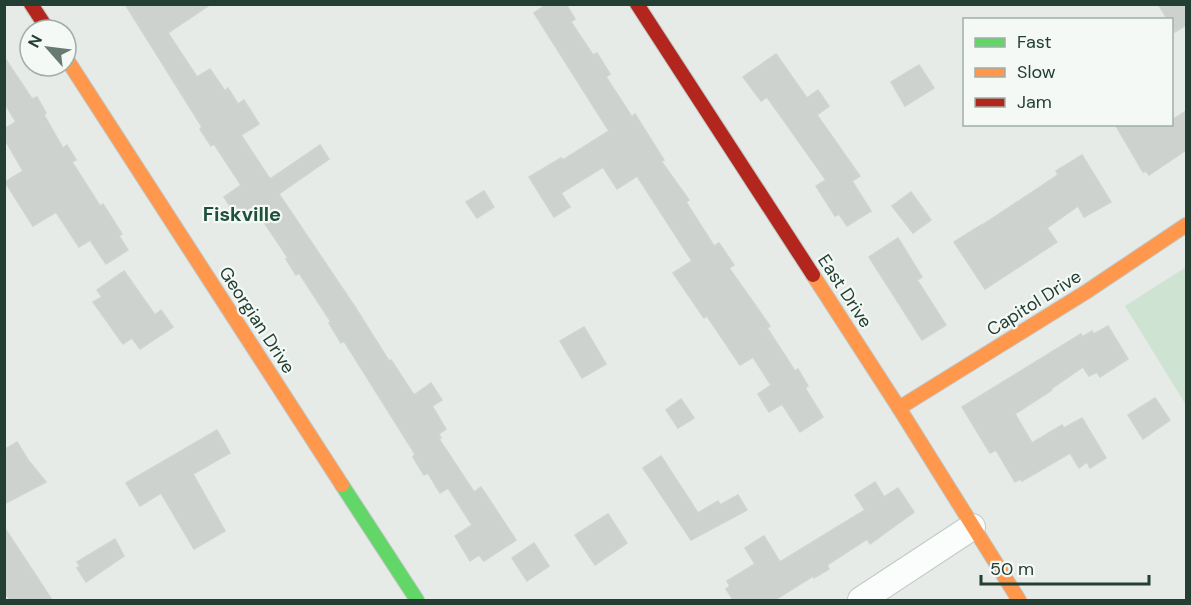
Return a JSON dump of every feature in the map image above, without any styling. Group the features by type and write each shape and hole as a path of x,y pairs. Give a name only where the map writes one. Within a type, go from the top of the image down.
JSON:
{"street":[{"path":"31,4 40,18"},
{"name":"East Drive","path":"637,4 899,408 1019,600"},
{"name":"Georgian Drive","path":"78,77 417,600"},
{"name":"Capitol Drive","path":"899,408 1086,292 1186,225"},
{"path":"861,600 972,527"}],"green space":[{"path":"1186,267 1186,405 1125,306"}],"building":[{"path":"125,4 211,4 168,33 197,77 210,69 225,91 228,88 238,104 244,100 259,124 241,135 270,179 320,145 329,159 279,194 414,395 431,383 442,400 432,406 446,429 439,434 441,438 439,439 474,492 481,487 516,540 484,561 479,555 470,561 455,536 472,525 448,488 440,493 428,473 424,475 413,457 415,454 344,341 341,343 329,323 331,322 299,273 296,275 286,259 288,258 253,206 237,217 224,197 241,185 214,144 211,146 200,129 202,127"},
{"path":"547,4 566,4 575,19 571,22 593,55 597,53 610,74 606,77 632,117 635,114 664,160 661,161 689,200 686,202 714,246 719,243 734,265 729,268 770,326 767,328 795,371 798,369 808,386 805,388 823,417 800,432 782,404 769,412 758,394 771,385 753,357 740,365 707,316 704,318 673,273 692,261 637,176 617,189 603,167 561,193 570,207 554,217 529,177 561,158 563,160 609,131 534,13"},
{"path":"1158,4 1186,4 1186,25 1175,32 1173,18 1167,18"},
{"path":"776,54 807,98 818,90 829,106 817,115 860,176 852,181 871,211 847,226 839,214 835,216 816,186 826,180 767,97 761,101 743,77"},
{"path":"4,57 32,99 37,97 46,113 44,115 63,148 67,145 76,160 72,162 100,206 103,204 122,234 119,236 128,250 106,264 90,240 79,247 56,212 33,226 5,182 23,171 4,138 4,129 16,122 4,102"},
{"path":"919,65 934,88 905,106 891,82"},
{"path":"1186,111 1186,150 1149,175 1146,171 1143,172 1116,126 1173,126 1173,119"},
{"path":"1082,155 1111,202 1084,217 1078,206 1047,228 1057,242 985,289 954,242 1058,175 1056,171"},
{"path":"484,191 494,207 477,218 466,202"},
{"path":"911,192 931,220 913,233 892,206"},
{"path":"898,238 922,277 917,280 946,325 922,340 869,257"},
{"path":"124,271 155,315 161,310 173,327 140,349 132,338 123,344 93,302 102,297 97,290"},
{"path":"1108,326 1128,359 1100,377 1097,372 1089,376 1083,367 1015,414 1032,443 1062,425 1064,428 1082,418 1106,458 1090,468 1087,462 1079,468 1070,453 1022,481 1020,479 1015,482 996,450 990,453 962,407 1081,334 1082,337 1092,331 1094,334"},
{"path":"584,327 606,364 582,378 560,341"},
{"path":"1155,398 1170,420 1143,439 1128,415"},
{"path":"681,399 694,418 678,428 666,410"},
{"path":"217,430 230,453 193,474 225,531 194,549 161,493 140,506 126,483"},
{"path":"17,442 46,482 4,504 4,450"},
{"path":"661,456 698,513 718,501 720,505 738,495 747,510 691,540 643,468"},
{"path":"875,482 884,497 898,488 914,512 870,544 867,539 827,565 829,569 814,578 813,576 775,600 733,600 726,589 730,586 727,581 755,564 745,548 764,536 780,562 865,510 855,495"},
{"path":"608,514 627,543 595,565 575,535"},
{"path":"4,527 52,600 10,600 4,592"},
{"path":"115,539 124,556 86,582 77,568 80,566 77,562"},
{"path":"534,543 549,566 527,581 512,558"}],"traffic: fast":[{"path":"342,485 417,600"}],"traffic: slow":[{"path":"78,77 342,485"},
{"path":"899,408 1086,292 1186,225"},
{"path":"813,275 1019,600"}],"traffic: jam":[{"path":"31,4 40,18"},
{"path":"637,4 813,275"}],"district":[{"name":"Fiskville","path":"242,214"}]}
